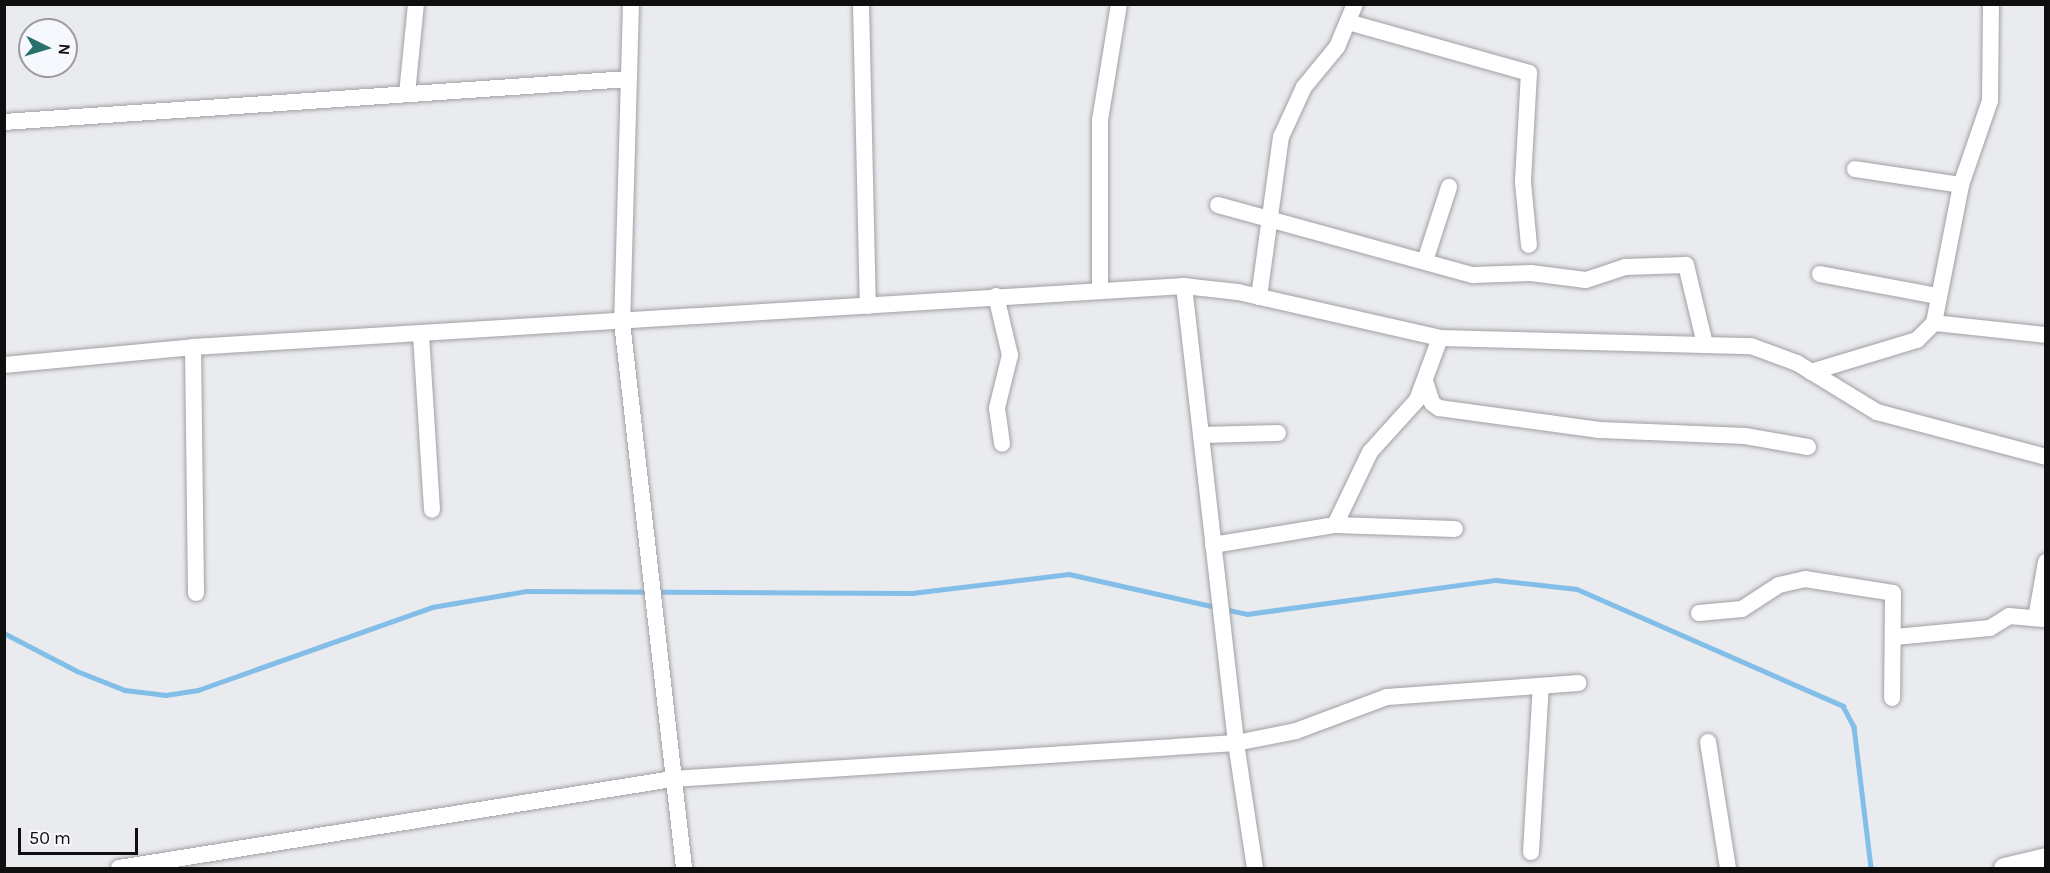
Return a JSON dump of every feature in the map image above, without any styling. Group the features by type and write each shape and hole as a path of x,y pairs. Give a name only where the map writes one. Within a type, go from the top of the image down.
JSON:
{"street":[{"path":"406,94 416,4"},
{"path":"631,4 622,322 672,779 684,868"},
{"path":"861,4 868,306"},
{"path":"1100,288 1100,120 1119,4"},
{"path":"1259,297 1269,217 1290,114 1348,22 1354,4"},
{"path":"1811,372 1917,340 1934,323 1937,296 1961,184 1992,93 1991,4"},
{"path":"1348,22 1529,73 1522,182 1529,245"},
{"path":"4,122 629,79"},
{"path":"1855,169 1961,184"},
{"path":"1425,261 1449,187"},
{"path":"1218,205 1269,217 1473,275 1531,273 1586,280 1625,267 1686,265 1705,344"},
{"path":"1820,274 1937,296"},
{"path":"1184,286 1236,743 1256,868"},
{"path":"4,365 193,347 868,306 1100,288 1184,286 1259,297 1440,338 1751,346 1811,372 1877,412 2046,457"},
{"path":"996,296 1010,356 997,408 1002,444"},
{"path":"1934,323 2046,335"},
{"path":"420,335 432,510"},
{"path":"1335,525 1370,452 1417,400 1440,338"},
{"path":"193,347 196,593"},
{"path":"1425,381 1432,403 1439,408 1600,430 1745,436 1808,447"},
{"path":"1201,435 1278,433"},
{"path":"1213,545 1335,525 1455,529"},
{"path":"1895,636 1989,628 2009,616 2041,619 2046,562"},
{"path":"1699,613 1742,609 1779,585 1805,579 1893,593 1895,636 1892,698"},
{"path":"119,868 672,779 1236,743 1296,731 1387,698 1578,683"},
{"path":"1531,852 1541,686"},
{"path":"1708,742 1728,868"},
{"path":"2004,868 2046,858"}],"waterway":[{"path":"4,633 77,671 125,690 166,695 198,690 432,607 527,591 912,593 1069,574 1216,607"},
{"path":"1224,609 1247,614 1496,580 1577,589 1843,706 1854,727 1871,868"}]}
